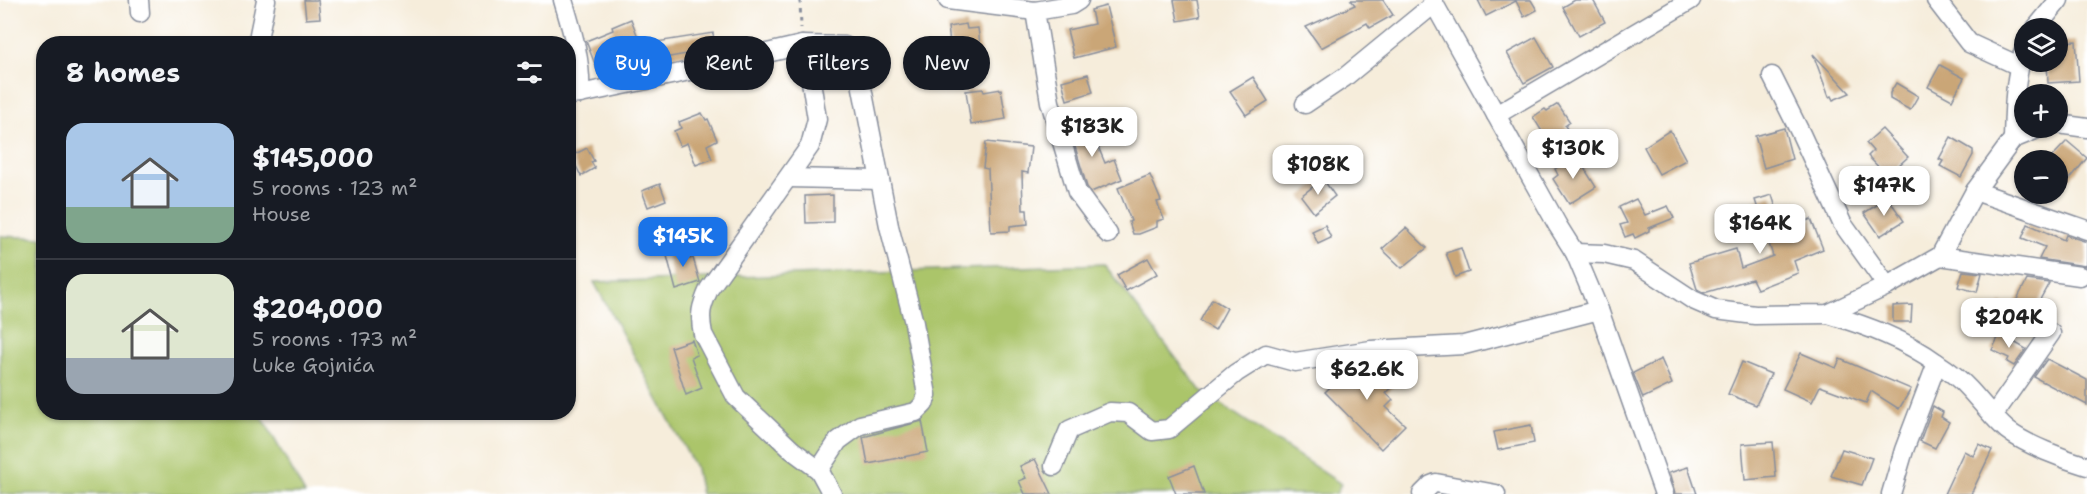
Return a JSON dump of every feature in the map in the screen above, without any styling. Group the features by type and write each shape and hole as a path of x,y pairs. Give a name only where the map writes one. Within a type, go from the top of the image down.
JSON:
{"street":[{"path":"260,36 260,23 266,0"},
{"path":"563,0 572,36"},
{"path":"948,0 1035,11 1071,5 1079,0"},
{"path":"1496,115 1691,0"},
{"path":"1936,0 1970,43 2014,64"},
{"path":"2044,18 2059,0"},
{"path":"1305,104 1345,77 1433,2 1575,254 1599,310 1658,489"},
{"path":"1035,11 1050,102 1077,192 1108,234"},
{"path":"576,95 786,49"},
{"path":"576,54 581,78 576,90"},
{"path":"1828,314 1887,286 1940,256 1975,191 2013,139 2018,72"},
{"path":"1772,76 1842,223 1887,286"},
{"path":"812,90 817,119 810,146 709,289 700,309 704,333 736,397 792,450 819,470 832,494"},
{"path":"819,470 838,441 860,425 916,412 924,404 927,395 914,322 889,226 862,90"},
{"path":"2068,125 2087,128"},
{"path":"789,178 880,180"},
{"path":"1975,191 2087,230"},
{"path":"1575,254 1604,254 1634,261 1693,300 1716,310 1755,315 1828,314 1869,326 1904,342 1937,363 1967,387 2010,432 2036,446 2087,466"},
{"path":"1940,256 2080,276"},
{"path":"1054,466 1070,430 1110,412 1128,413 1152,431 1168,429 1236,373 1266,354 1295,362 1371,350 1464,345 1599,310"},
{"path":"1993,416 2051,333"},
{"path":"1891,494 1904,450 1937,363"},
{"path":"1422,494 1436,483 1496,494"}],"path":[{"path":"800,0 802,36"}],"green space":[{"path":"0,236 36,238 36,420 264,420 305,494 0,494"},
{"path":"1104,264 1201,391 1341,484 1336,494 701,494 696,469 594,282"}],"building":[{"path":"304,0 318,0 320,18 306,19"},
{"path":"1174,0 1197,0 1200,17 1178,21"},
{"path":"1351,0 1383,0 1393,15 1370,28 1367,23 1321,48 1306,27 1355,5"},
{"path":"1478,0 1531,0 1537,10 1524,17 1516,1 1486,16"},
{"path":"1575,0 1593,0 1605,22 1579,36 1563,7"},
{"path":"1106,6 1116,47 1074,58 1067,30 1094,24 1091,10"},
{"path":"631,19 638,36 598,36 613,30 612,27"},
{"path":"966,24 967,29 978,28 979,36 949,36 948,27"},
{"path":"713,33 713,36 694,36"},
{"path":"1536,37 1553,67 1524,83 1507,53"},
{"path":"594,38 594,62 586,41"},
{"path":"684,38 684,54 672,57 672,40"},
{"path":"2068,41 2076,41 2079,81 2048,83 2047,72 2068,72"},
{"path":"1813,54 1850,93 1833,100 1831,96 1829,97"},
{"path":"1940,65 1964,78 1952,100 1928,87"},
{"path":"1088,74 1093,92 1067,100 1062,81"},
{"path":"1253,77 1268,101 1246,115 1230,91"},
{"path":"1896,83 1918,96 1910,110 1890,99 1890,93"},
{"path":"1001,89 1006,119 971,125 966,91 983,90 984,92"},
{"path":"1558,104 1570,122 1565,126 1578,145 1561,156 1549,136 1546,138 1533,117"},
{"path":"702,113 706,120 708,119 717,140 707,145 712,159 696,165 687,143 680,146 674,131 681,128 679,122"},
{"path":"1081,117 1084,125 1088,123 1105,163 1114,159 1122,179 1091,192 1087,187 1068,123"},
{"path":"1784,128 1792,159 1764,168 1755,136"},
{"path":"1882,129 1908,157 1887,176 1868,156 1873,151 1866,143"},
{"path":"1670,130 1686,160 1659,174 1644,147"},
{"path":"1951,137 1973,150 1973,155 1961,177 1940,166 1943,161 1939,159"},
{"path":"2067,141 2087,158 2070,179 2068,177 2068,150 2058,150"},
{"path":"986,142 1031,147 1028,173 1022,172 1023,210 1027,210 1028,224 1010,226 1010,231 991,232 988,169 983,168"},
{"path":"587,148 595,168 581,176 576,166 576,154"},
{"path":"1576,155 1596,187 1569,204 1553,179 1558,175 1555,169"},
{"path":"1150,175 1161,201 1157,202 1164,219 1157,221 1157,227 1133,234 1129,222 1131,221 1118,188"},
{"path":"1323,179 1335,196 1314,213 1301,196"},
{"path":"660,184 666,200 648,207 642,191"},
{"path":"833,195 833,222 806,223 805,196"},
{"path":"1772,195 1783,230 1811,219 1823,249 1794,261 1798,273 1757,289 1752,279 1704,293 1697,289 1689,263 1736,249 1741,268 1773,256 1755,200"},
{"path":"1888,198 1904,221 1880,236 1864,213"},
{"path":"1636,199 1645,215 1668,206 1674,218 1649,228 1649,231 1635,238 1633,234 1625,237 1620,225 1627,223 1619,207"},
{"path":"2028,224 2064,240 2066,235 2087,242 2085,266 2039,259 2045,247 2022,238"},
{"path":"1325,225 1331,238 1318,244 1312,231"},
{"path":"1406,228 1427,248 1402,268 1382,249"},
{"path":"687,246 700,282 676,290 666,252"},
{"path":"1461,248 1469,272 1455,277 1446,253"},
{"path":"1148,258 1157,274 1126,291 1117,275"},
{"path":"1963,271 1982,273 1977,292 1958,287"},
{"path":"2027,280 2049,283 2037,305 2035,304 2028,312 2002,328 1990,321 2001,303 2012,309"},
{"path":"1212,299 1227,308 1215,330 1200,321"},
{"path":"1912,305 1911,322 1893,322 1893,306"},
{"path":"2000,334 2026,349 2014,366 2007,362 2009,358 1992,350"},
{"path":"692,340 697,355 691,357 702,388 686,395 671,347"},
{"path":"1801,353 1836,368 1840,359 1911,389 1899,409 1871,391 1866,403 1820,386 1812,402 1783,389"},
{"path":"1661,359 1672,384 1643,398 1633,373"},
{"path":"2047,359 2087,380 2087,405 2034,377"},
{"path":"1372,361 1395,385 1386,393 1393,400 1386,407 1405,425 1381,449 1325,392 1350,369 1347,365"},
{"path":"1742,362 1771,374 1756,405 1728,394"},
{"path":"1933,406 1943,412 1941,417 1949,422 1935,448 1920,441"},
{"path":"922,421 928,452 868,464 863,437"},
{"path":"1531,425 1534,443 1498,450 1494,432"},
{"path":"1773,442 1776,477 1745,480 1742,444"},
{"path":"1979,444 1992,450 1971,494 1944,494 1964,451 1973,456"},
{"path":"1842,449 1872,458 1862,485 1831,476"},
{"path":"1035,459 1052,494 1025,494 1019,481 1026,478 1020,466"},
{"path":"1194,466 1204,494 1176,494 1169,476"},
{"path":"1688,467 1697,494 1675,494 1669,473"}]}
